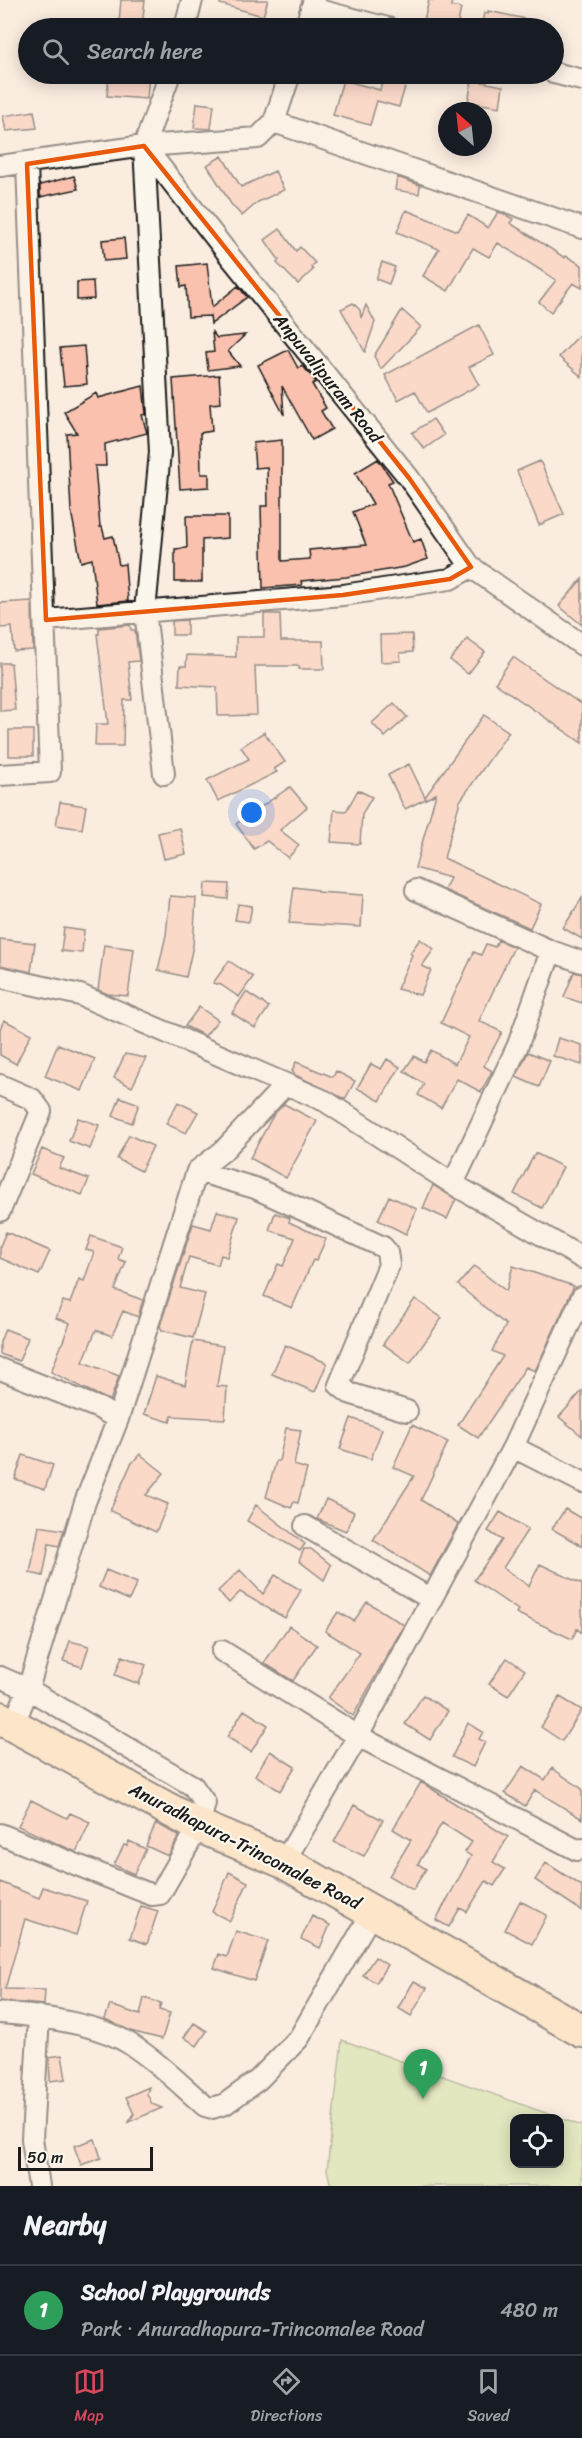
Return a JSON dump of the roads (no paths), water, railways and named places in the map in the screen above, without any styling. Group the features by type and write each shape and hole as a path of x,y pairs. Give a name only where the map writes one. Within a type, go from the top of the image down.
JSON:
{"highway":[{"name":"Anuradhapura-Trincomalee Road","path":"7,1721 199,1826 284,1862 582,2031"}],"street":[{"path":"188,18 192,0"},
{"path":"312,4 356,18"},
{"path":"564,76 582,80"},
{"path":"164,774 145,611 160,452 144,146 166,84"},
{"path":"0,166 144,146 258,138 274,122 287,84"},
{"path":"274,122 582,228"},
{"name":"Anpuvalipuram Road","path":"144,146 229,255 410,478 471,567 532,612 578,635"},
{"path":"0,775 50,772 27,164"},
{"path":"46,620 343,595 450,579 471,567"},
{"path":"416,890 551,951 582,962"},
{"path":"453,1184 518,1045 551,951"},
{"path":"0,977 80,995 325,1101 453,1184 582,1258"},
{"path":"7,1721 28,1689 85,1502 118,1419 197,1171 223,1151 286,1084"},
{"path":"0,1085 32,1099 41,1111 0,1211"},
{"path":"197,1171 255,1188 383,1247 387,1252 389,1265 339,1384 349,1393 407,1412"},
{"path":"284,1862 358,1736 513,1447 582,1297"},
{"path":"0,1369 99,1408 118,1419"},
{"path":"513,1447 582,1482"},
{"path":"305,1526 431,1599"},
{"path":"222,1651 358,1736 577,1850 582,1849"},
{"path":"0,1677 28,1689 193,1786 205,1803 199,1826 160,1894 152,1895 0,1834"},
{"path":"0,2013 39,2016 75,2024 128,2042 205,2106 212,2108 225,2104 258,2080 299,2038 374,1911"},
{"path":"39,2016 32,2139 39,2186"}],"place":[{"name":"School Playgrounds","path":"423,2099"}]}
